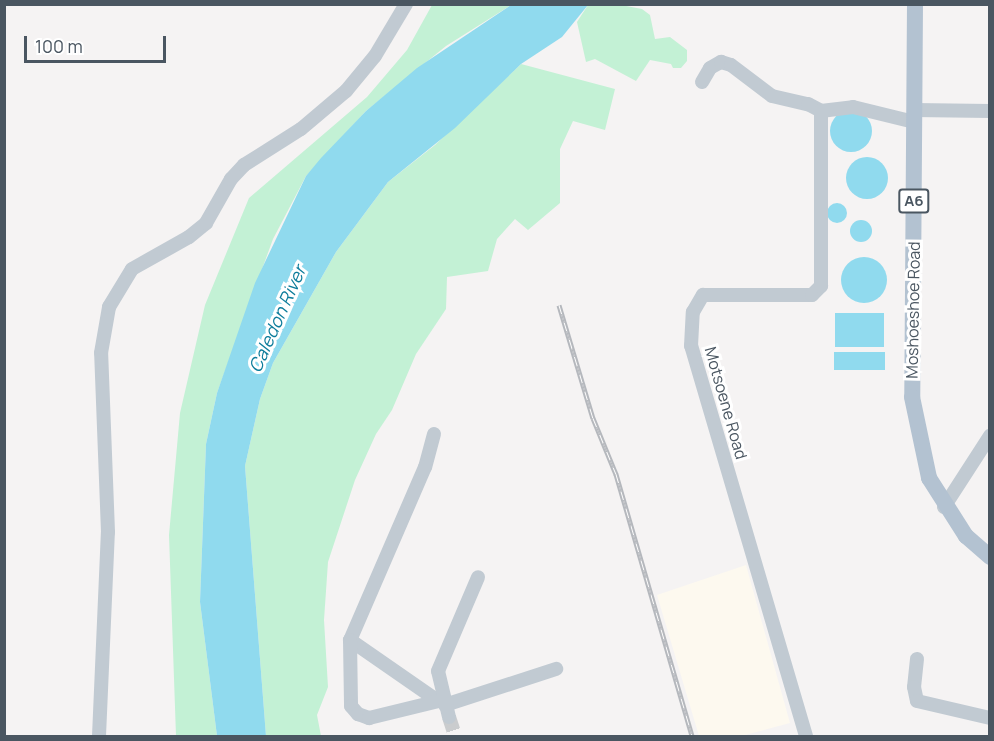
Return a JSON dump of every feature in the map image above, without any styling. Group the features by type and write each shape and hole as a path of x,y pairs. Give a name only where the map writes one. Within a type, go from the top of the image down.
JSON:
{"main road":[{"name":"Moshoeshoe Road","path":"915,4 912,397 929,478 944,507 966,536 990,557"}],"street":[{"path":"99,736 108,532 101,353 109,307 132,269 189,237 207,223 231,179 244,165 301,129 346,91 375,56 406,4"},
{"path":"702,82 713,65 731,64 766,94 820,111 854,107 914,116 990,111"},
{"name":"Motsoene Road","path":"806,736 691,346 693,312 703,295 812,295 821,286 820,111"},
{"path":"435,434 424,467 350,640 351,706 358,714 369,718 444,706 556,669"},
{"path":"944,507 990,436"},
{"path":"444,706 438,671 443,652 477,577"},
{"path":"350,640 444,706"},
{"path":"916,659 914,687 917,701 990,718"}],"shaded area":[{"path":"746,565 790,723 741,736 699,736 657,595"}],"green space":[{"path":"432,5 511,5 446,46 366,111 306,176 273,239 217,393 206,444 200,602 217,736 176,736 169,535 180,413 205,305 249,198 367,97 407,50"},
{"path":"588,5 621,5 642,9 650,15 655,39 670,37 687,50 687,61 681,68 673,68 671,64 650,60 636,81 595,59 586,62 577,22"},
{"path":"521,64 615,89 605,130 573,121 560,149 560,203 528,230 515,219 497,239 488,271 447,277 446,309 416,354 392,410 376,434 355,480 328,562 324,620 328,687 317,715 321,736 266,736 245,466 260,399 273,363 336,252 388,182 435,145"}],"water":[{"name":"Caledon River","path":"511,5 588,5 562,37 521,64 455,128 388,182 336,252 273,363 260,399 245,466 266,736 217,736 200,602 206,444 217,393 255,283 306,176 321,158 366,111 417,68"},
{"path":"851,110 866,116 872,131 866,146 851,152 836,146 830,131 836,116"},
{"path":"867,157 882,163 888,178 882,193 867,199 852,193 846,178 852,163"},
{"path":"837,203 844,206 847,213 844,220 837,223 830,220 827,213 830,206"},
{"path":"861,220 869,223 872,231 869,239 861,242 853,239 850,231 853,223"},
{"path":"864,257 880,264 887,280 880,296 864,303 848,296 841,280 848,264"},
{"path":"835,313 884,313 884,347 835,347"},
{"path":"834,352 885,352 885,370 834,370"}],"tunnel":[{"path":"449,717 455,736"}],"railway":[{"path":"559,305 593,418 616,474 692,736"}]}
